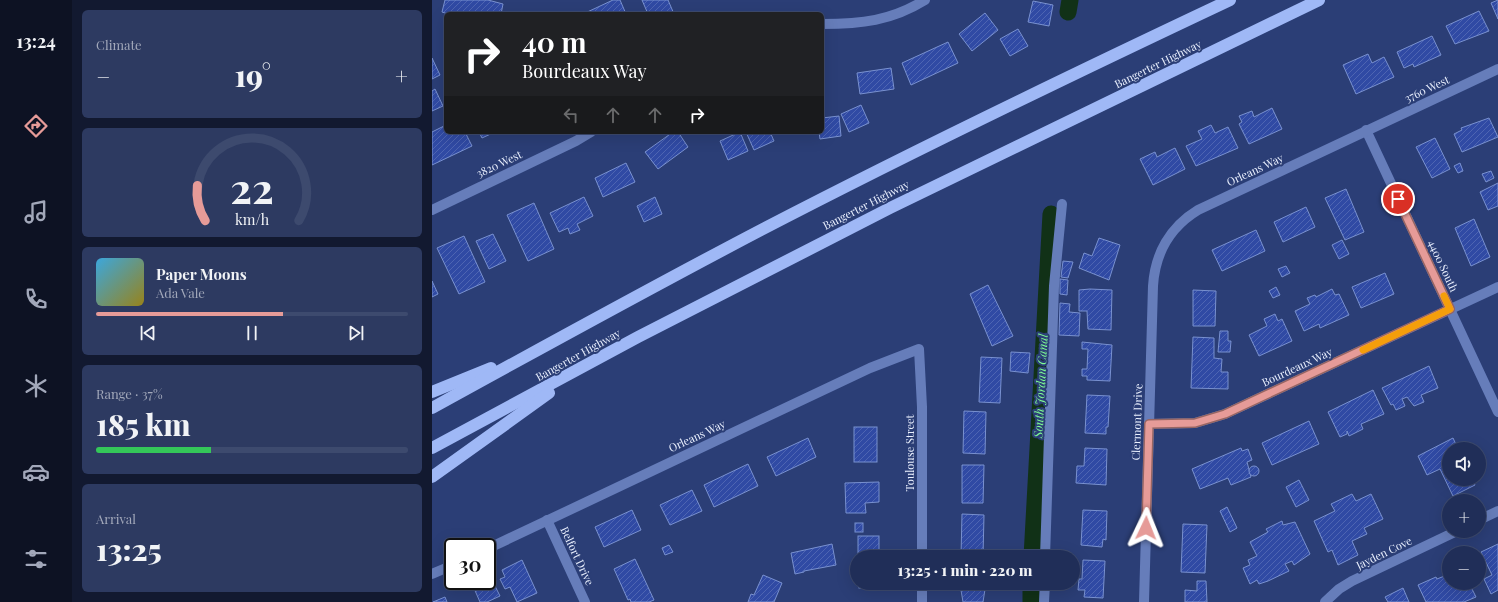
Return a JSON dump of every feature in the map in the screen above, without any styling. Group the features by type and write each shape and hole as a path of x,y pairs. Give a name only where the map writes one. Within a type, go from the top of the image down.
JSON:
{"highway":[{"path":"432,408 540,348 756,233 1044,88 1230,0"},
{"name":"Bangerter Highway","path":"432,448 638,337 883,211 1319,0"},
{"path":"432,392 540,348"},
{"path":"432,477 486,440 575,372"}],"street":[{"path":"824,24 870,22 889,17 925,0"},
{"name":"3760 West","path":"1366,130 1498,69"},
{"name":"Orleans Way","path":"1164,244 1175,228 1198,210 1366,130"},
{"name":"4400 South","path":"1366,130 1498,412"},
{"name":"3820 West","path":"432,210 588,134"},
{"path":"1046,550 1054,286 1062,204"},
{"name":"Clermont Drive","path":"1144,602 1154,275 1164,244"},
{"name":"Bourdeaux Way","path":"1149,424 1195,423 1225,414 1498,287"},
{"name":"Orleans Way","path":"496,545 870,368 919,349"},
{"name":"Toulouse Street","path":"919,349 922,408 922,550"},
{"path":"1486,517 1498,511"},
{"name":"Belfort Drive","path":"547,520 585,602"},
{"name":"Jayden Cove","path":"1325,602 1339,589 1352,581 1442,538"},
{"path":"432,574 444,569"},
{"path":"922,590 922,602"},
{"path":"1044,602 1045,590"}],"building":[{"path":"445,0 488,0 503,4 501,12 442,12"},
{"path":"613,0 620,0 625,12 587,12"},
{"path":"642,0 668,0 673,12 647,12"},
{"path":"1498,0 1498,19 1491,3"},
{"path":"1033,1 1053,5 1049,26 1028,22"},
{"path":"1479,11 1489,31 1455,44 1446,26"},
{"path":"985,13 998,30 972,51 959,34"},
{"path":"1018,29 1028,46 1010,56 1000,39"},
{"path":"1432,36 1441,55 1414,67 1413,64 1404,68 1397,52"},
{"path":"948,42 958,63 911,85 902,63"},
{"path":"1368,54 1372,63 1384,57 1394,77 1356,94 1343,65"},
{"path":"432,58 440,75 432,79"},
{"path":"891,68 894,89 860,94 857,73"},
{"path":"435,89 443,106 432,111 432,91"},
{"path":"861,105 869,123 849,132 841,114"},
{"path":"1272,108 1282,129 1249,144 1239,124 1242,122 1239,116 1252,111 1254,117"},
{"path":"839,116 841,136 820,139 819,134 824,134 824,118"},
{"path":"1489,118 1498,137 1462,152 1454,134 1462,130 1461,128"},
{"path":"1211,125 1215,133 1228,127 1238,148 1196,166 1186,146 1202,139 1198,131"},
{"path":"444,126 444,134 466,134 472,146 432,165 432,132"},
{"path":"480,134 491,134 482,138"},
{"path":"670,134 679,134 688,147 658,169 645,152"},
{"path":"736,134 741,134 748,151 728,160 720,141"},
{"path":"747,134 771,134 774,141 754,150"},
{"path":"1435,138 1450,169 1432,178 1416,147"},
{"path":"1175,148 1185,169 1153,185 1140,159 1155,152 1157,157"},
{"path":"626,163 635,182 603,197 595,178"},
{"path":"1460,163 1463,171 1458,173 1454,166"},
{"path":"1491,171 1494,178 1486,182 1482,174"},
{"path":"1498,183 1498,206 1488,210 1480,192"},
{"path":"1346,189 1364,232 1345,240 1325,198"},
{"path":"584,197 593,216 577,224 580,230 570,234 568,228 559,232 550,213"},
{"path":"655,197 662,214 644,222 637,206"},
{"path":"534,203 554,249 528,261 507,215"},
{"path":"1306,207 1315,227 1283,242 1274,222"},
{"path":"1474,219 1490,257 1471,266 1455,228"},
{"path":"1256,230 1265,251 1222,271 1212,250"},
{"path":"493,234 506,261 489,269 476,241"},
{"path":"464,236 485,282 459,294 437,248"},
{"path":"1099,238 1120,245 1109,280 1079,268 1084,253 1092,256"},
{"path":"1342,240 1349,254 1339,259 1332,245"},
{"path":"1063,261 1073,262 1068,278 1061,277"},
{"path":"1286,266 1290,273 1282,277 1278,269"},
{"path":"1385,273 1394,294 1361,308 1352,287"},
{"path":"1060,279 1068,280 1067,295 1060,294"},
{"path":"432,281 438,294 432,297"},
{"path":"988,285 1013,336 992,346 970,294"},
{"path":"1276,287 1280,295 1273,298 1269,291"},
{"path":"1332,289 1335,295 1339,294 1349,315 1320,328 1319,324 1304,331 1295,311 1310,304 1307,298 1315,295 1316,297"},
{"path":"1079,290 1112,290 1111,330 1088,329 1087,311 1079,311"},
{"path":"1193,290 1216,291 1215,326 1193,326"},
{"path":"1060,303 1070,304 1069,312 1080,313 1079,336 1059,335"},
{"path":"1275,314 1278,321 1282,319 1292,341 1259,356 1249,335 1267,326 1264,319"},
{"path":"1220,331 1228,331 1228,341 1231,341 1230,352 1218,352"},
{"path":"1193,337 1214,338 1214,358 1222,359 1221,372 1228,372 1228,389 1191,388"},
{"path":"1082,342 1112,345 1110,381 1087,380 1087,376 1082,376 1082,369 1087,369 1088,349 1082,349"},
{"path":"1011,352 1030,353 1028,373 1010,371"},
{"path":"981,357 1002,358 1000,403 979,402"},
{"path":"1429,366 1438,388 1421,395 1424,402 1414,406 1407,397 1402,399 1405,406 1396,410 1393,404 1391,405 1382,388"},
{"path":"1373,390 1384,414 1361,424 1363,429 1349,436 1347,431 1347,434 1340,437 1328,412"},
{"path":"1087,395 1110,396 1108,427 1106,427 1106,434 1085,433"},
{"path":"964,411 986,412 985,454 963,453"},
{"path":"1309,421 1319,444 1272,465 1262,443"},
{"path":"854,427 877,427 877,462 854,462"},
{"path":"808,438 816,457 776,476 767,457"},
{"path":"1453,438 1455,442 1445,442"},
{"path":"1442,444 1442,473 1440,469 1427,475 1418,456"},
{"path":"1085,448 1107,449 1106,485 1076,483 1077,466 1084,466"},
{"path":"1241,448 1242,451 1248,449 1252,460 1247,462 1251,477 1231,485 1228,478 1200,489 1192,469"},
{"path":"748,464 758,486 714,507 704,485"},
{"path":"962,465 984,465 983,503 962,503"},
{"path":"1252,466 1256,466 1259,471 1256,476 1252,476 1249,473 1249,469"},
{"path":"1299,480 1309,500 1296,507 1286,487"},
{"path":"879,482 879,502 865,503 866,513 846,513 845,483"},
{"path":"1448,486 1473,486 1457,494 1452,494"},
{"path":"692,490 702,511 670,525 660,505"},
{"path":"1352,494 1356,501 1371,494 1383,519 1364,528 1367,534 1352,541 1358,555 1338,565 1332,550 1328,552 1314,521 1335,511 1331,504"},
{"path":"1227,507 1237,528 1230,532 1220,511"},
{"path":"632,510 641,530 604,547 595,527"},
{"path":"1083,510 1107,511 1106,540 1103,539 1102,547 1081,545"},
{"path":"962,514 984,515 983,550 961,550"},
{"path":"1282,521 1283,525 1295,522 1310,554 1294,565 1292,561 1285,564 1289,571 1259,584 1257,580 1250,584 1243,568 1250,565 1248,560 1257,556 1250,542 1268,532 1266,529"},
{"path":"855,523 863,523 863,532 855,532"},
{"path":"1183,524 1207,525 1205,573 1181,572"},
{"path":"858,536 879,536 879,550 858,550"},
{"path":"832,544 836,565 795,574 791,553"},
{"path":"1498,544 1498,590 1491,594 1486,583 1486,578 1492,575 1486,562 1486,550"},
{"path":"669,545 673,552 665,555 662,548"},
{"path":"635,559 654,600 649,602 631,602 630,599 628,600 614,569"},
{"path":"522,560 537,593 517,602 510,587 505,589 500,579 505,577 502,570"},
{"path":"1083,560 1105,561 1103,598 1084,597 1085,590 1080,590 1080,579 1082,579"},
{"path":"763,575 782,583 774,602 748,602 751,594 754,595"},
{"path":"1436,577 1437,579 1442,577 1442,590 1472,590 1476,597 1464,602 1426,602 1418,585"},
{"path":"1197,581 1206,581 1207,602 1185,602 1185,590 1197,591"},
{"path":"496,588 500,596 487,602 480,602 475,590 496,590"},
{"path":"1403,588 1409,602 1388,602 1385,597"},
{"path":"961,590 985,590 983,602 963,602"},
{"path":"445,597 447,602 433,602"}],"waterway":[{"name":"South Jordan Canal","path":"1068,12 1070,0"},
{"name":"South Jordan Canal","path":"1032,550 1051,214"},
{"name":"South Jordan Canal","path":"1031,590 1031,602"}],"slow traffic":[{"path":"1363,350 1450,309 1444,296"}],"route":[{"path":"1146,528 1149,424 1195,423 1225,414 1450,309 1398,199"}]}
